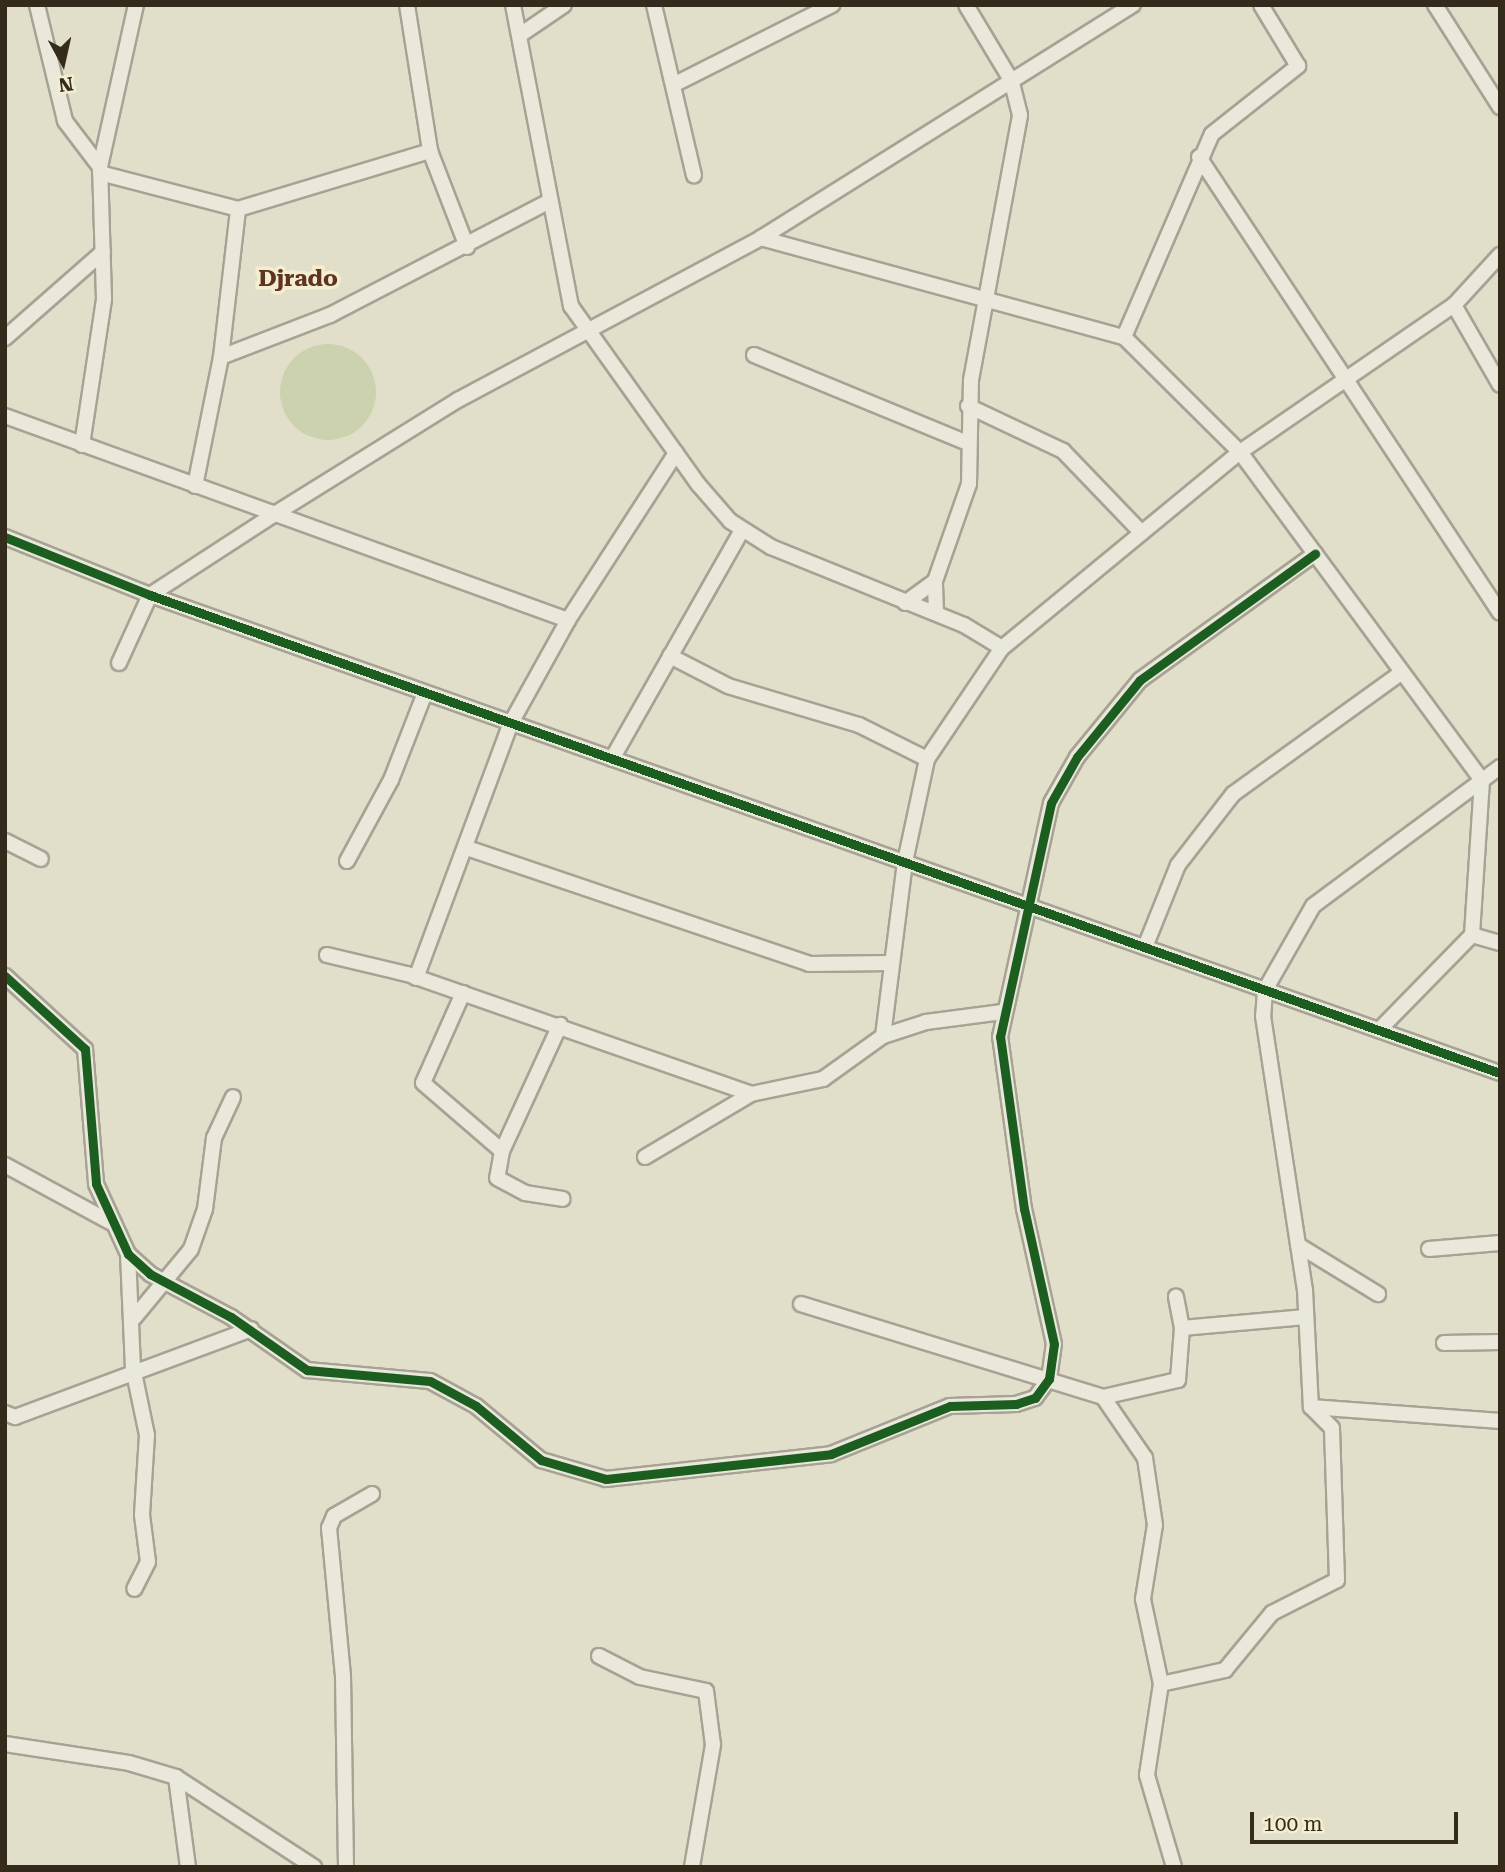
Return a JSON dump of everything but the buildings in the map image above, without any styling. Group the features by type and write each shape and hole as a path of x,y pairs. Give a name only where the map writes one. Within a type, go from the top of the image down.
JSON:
{"street":[{"path":"37,5 65,121 100,170 238,209 430,151"},
{"path":"82,445 101,336 103,252 100,170 135,5"},
{"path":"407,5 430,151 467,247"},
{"path":"520,35 538,20 564,5"},
{"path":"654,5 677,83 694,175"},
{"path":"677,83 832,5"},
{"path":"936,613 935,581 965,501 968,406 1019,127 1011,80 966,5"},
{"path":"119,663 150,596 273,515 458,400 589,334 761,238 1132,5"},
{"path":"1124,337 1199,157 1227,119 1298,66 1261,5"},
{"path":"1435,5 1500,107"},
{"path":"514,8 538,20"},
{"path":"514,8 548,202 571,306 676,453 742,530 905,603 936,613 1002,648"},
{"path":"1199,157 1340,379 1500,613"},
{"path":"221,357 330,315 467,247 548,202"},
{"path":"195,486 221,357 238,209"},
{"path":"761,238 905,282 986,298 1124,337 1240,453 1482,780 1472,935 1379,1030"},
{"path":"5,338 103,252"},
{"path":"883,1036 905,862 927,759 1002,648 1140,531 1240,453 1340,379 1454,305 1500,256"},
{"path":"1454,305 1500,385"},
{"path":"754,355 967,443"},
{"path":"968,406 1063,452 1140,531"},
{"path":"5,416 568,620"},
{"path":"416,978 467,848 511,723 568,620 676,453"},
{"path":"612,759 742,530"},
{"path":"5,537 150,596 1500,1073"},
{"path":"5,976 85,1049 96,1184 110,1222 128,1254 165,1284 251,1329 276,1353 324,1375 384,1373 430,1381 475,1406 541,1460 606,1479 831,1454 950,1406 1035,1398 1049,1379 1054,1344 1016,1161 1002,1012 1026,905 1061,783 1140,680 1315,554"},
{"path":"905,603 935,581"},
{"path":"670,656 728,686 859,725 927,759"},
{"path":"1145,947 1178,866 1233,794 1402,672"},
{"path":"347,861 391,780 425,693"},
{"path":"1161,1684 1225,1670 1272,1613 1338,1580 1332,1428 1311,1407 1306,1317 1298,1245 1264,1040 1265,990 1295,934 1329,890 1500,767"},
{"path":"5,841 41,859"},
{"path":"467,848 809,964 891,963"},
{"path":"1472,935 1500,943"},
{"path":"327,955 463,993 751,1094"},
{"path":"463,993 423,1083 502,1151"},
{"path":"645,1157 751,1094 823,1079 883,1036 939,1019 1002,1012"},
{"path":"560,1025 502,1151 497,1178 526,1193 563,1199"},
{"path":"134,1318 165,1284 201,1225 214,1138 233,1097"},
{"path":"5,1165 110,1222"},
{"path":"1429,1249 1500,1243"},
{"path":"1298,1245 1378,1294"},
{"path":"128,1254 134,1318 133,1368 146,1435 142,1515 148,1562 134,1589"},
{"path":"801,1304 1103,1397 1178,1380 1182,1328 1176,1297"},
{"path":"1182,1328 1306,1317"},
{"path":"5,1413 15,1417 133,1368 251,1329"},
{"path":"1444,1343 1500,1342"},
{"path":"1103,1397 1145,1458 1154,1525 1143,1599 1161,1684 1147,1774 1174,1867"},
{"path":"1311,1407 1500,1421"},
{"path":"346,1867 343,1675 329,1528 334,1516 372,1494"},
{"path":"599,1656 640,1677 706,1691 713,1745 692,1867"},
{"path":"5,1744 176,1777 314,1867"},
{"path":"176,1777 188,1867"}],"green space":[{"path":"328,344 346,348 362,358 372,374 376,392 372,410 362,426 346,436 328,440 310,436 294,426 284,410 280,392 284,374 294,358 310,348"}],"cycle path":[{"path":"5,537 150,595 1500,1073"},
{"path":"5,976 85,1049 96,1184 128,1254 150,1274 231,1317 307,1370 430,1381 476,1406 541,1460 606,1479 831,1454 950,1406 1016,1404 1035,1398 1049,1379 1054,1344 1024,1209 1000,1037 1051,803 1077,757 1140,680 1315,554"}],"district":[{"name":"Djrado","path":"298,279"}]}
